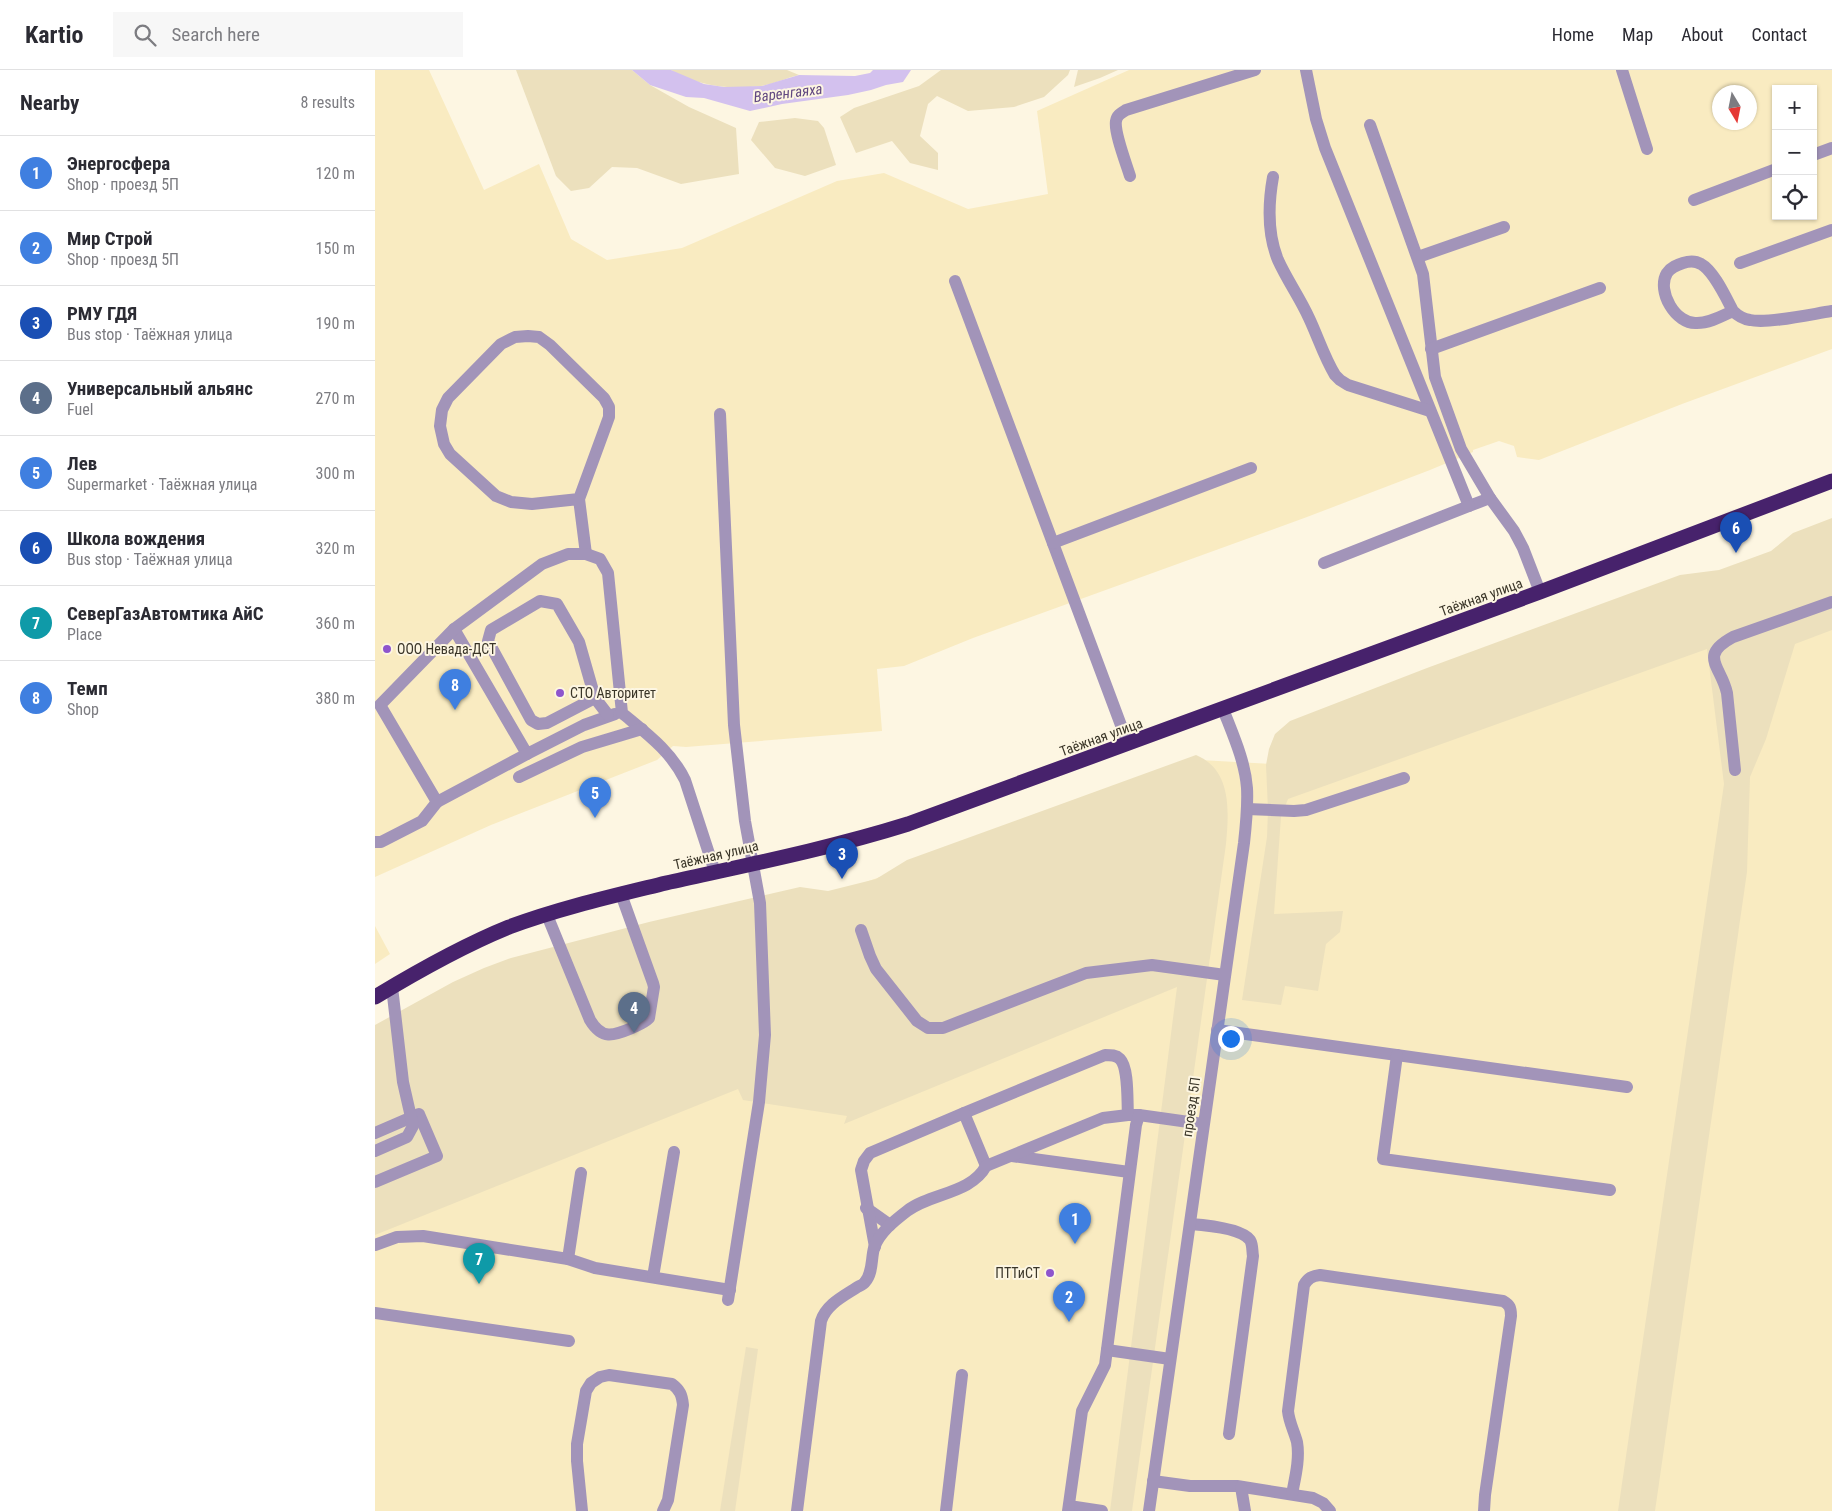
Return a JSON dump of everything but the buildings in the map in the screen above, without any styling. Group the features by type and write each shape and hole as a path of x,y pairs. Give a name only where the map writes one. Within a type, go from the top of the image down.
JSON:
{"highway":[{"name":"Таёжная улица","path":"375,997 509,927 621,894 864,837 908,824 1540,592 1832,481"}],"street":[{"path":"1130,176 1116,129 1115,120 1119,114 1126,110 1255,70"},
{"path":"1306,70 1315,119 1325,148 1469,506"},
{"path":"1622,70 1647,149"},
{"path":"1369,124 1423,274 1435,377 1461,449 1490,498 1514,531 1523,548 1540,592"},
{"path":"1817,154 1832,148"},
{"path":"1694,200 1772,171"},
{"path":"1273,176 1269,215 1273,244 1335,374 1347,384 1430,410"},
{"path":"1418,257 1504,227"},
{"path":"1741,263 1832,230"},
{"path":"1733,311 1697,324 1682,320 1670,306 1666,295 1665,277 1668,271 1686,262 1694,261 1701,264 1714,278 1733,311 1745,319 1758,321 1832,311"},
{"path":"955,281 1128,744"},
{"path":"1431,349 1601,288"},
{"path":"579,499 531,504 511,502 496,496 450,454 444,444 440,426 441,410 448,398 501,344 515,337 539,337 550,344 604,398 609,407 609,417 579,499 586,554"},
{"path":"375,1245 397,1237 423,1236 568,1259 595,1268 653,1277 729,1295 759,1102 764,1054 761,912 752,864 734,725 720,414"},
{"path":"1053,543 1251,468"},
{"path":"1453,469 1490,498"},
{"path":"1324,563 1490,498"},
{"path":"437,802 377,707 454,629 542,564 568,554 586,554 600,559 608,572 622,712 667,751 680,768 715,872"},
{"path":"595,698 547,722 538,724 531,720 488,641 491,630 540,601 557,604 579,642 595,698 609,715"},
{"path":"1735,770 1727,693 1725,684 1716,666 1714,657 1716,650 1720,644 1733,637 1832,602"},
{"path":"454,629 527,754"},
{"name":"проезд 5П","path":"1149,1511 1169,1359 1244,843 1247,789 1243,766 1223,709"},
{"path":"375,842 381,842 422,821 437,802 527,754 609,715 622,712"},
{"path":"519,778 582,747 641,730"},
{"path":"1247,809 1305,810 1403,778"},
{"path":"547,915 594,1026 600,1032 609,1035 617,1034 645,1022 649,1018 654,987 621,894"},
{"path":"861,930 876,969 917,1021 927,1028 943,1028 1086,973 1152,965 1225,975"},
{"path":"375,1150 407,1137 413,1126 403,1082 392,987"},
{"path":"1217,1030 1627,1087"},
{"path":"875,1248 866,1208 861,1170 864,1160 870,1153 1105,1055 1113,1055 1121,1060 1125,1068 1135,1125 1125,1216 1105,1366 1082,1411 1069,1509 1102,1511"},
{"path":"1397,1055 1383,1159 1610,1190"},
{"path":"964,1113 986,1166"},
{"path":"375,1133 419,1114 437,1156 375,1182"},
{"path":"797,1511 821,1321 828,1306 865,1284 869,1276 875,1248 880,1237 890,1225 918,1204 976,1179 986,1166 1103,1118 1133,1115 1203,1124"},
{"path":"653,1277 674,1152"},
{"path":"1012,1156 1129,1172"},
{"path":"568,1259 581,1173"},
{"path":"866,1208 890,1225"},
{"path":"1190,1224 1216,1227 1243,1235 1249,1240 1252,1247 1253,1256 1229,1434"},
{"path":"1292,1494 1298,1458 1297,1444 1289,1422 1288,1411 1304,1286 1308,1280 1320,1275 1503,1300 1508,1303 1511,1308 1511,1316 1484,1511"},
{"path":"375,1312 569,1341"},
{"path":"1107,1350 1169,1359"},
{"path":"582,1511 577,1444 586,1391 595,1380 609,1374 672,1384 682,1396 683,1405 668,1500 663,1511"},
{"path":"946,1511 963,1375"},
{"path":"1153,1481 1190,1486 1241,1486 1292,1494 1318,1499 1330,1511"},
{"path":"1241,1486 1245,1511"}],"shaded area":[{"path":"375,70 429,70 484,190 539,164 571,239 607,260 682,248 837,181 884,173 968,209 1048,194 1037,111 1129,70 1832,70 1832,349 1682,404 1539,460 1517,457 1514,446 1499,441 1473,450 1473,452 1430,470 1307,517 973,638 904,666 877,669 882,731 686,747 673,746 657,760 491,825 375,877"},
{"path":"516,70 632,70 650,85 689,107 736,128 739,174 681,184 637,168 612,167 589,188 571,191 556,176"},
{"path":"671,70 787,70 799,75 766,85 726,87 692,80"},
{"path":"941,70 1070,70 1068,75 1044,97 1014,107 968,111 937,96 928,104 920,136 938,153 938,170 910,163 892,141 856,153 840,117 854,108 919,86"},
{"path":"1078,70 1118,70 1074,87"},
{"path":"795,118 818,121 824,128 836,165 805,176 775,168 751,140 759,122"},
{"path":"1832,518 1832,630 1795,644 1766,739 1750,777 1747,872 1655,1511 1618,1511 1724,784 1707,649 1288,799 1281,817 1274,914 1343,911 1340,932 1326,944 1318,991 1285,986 1281,1005 1242,1000 1267,837 1266,765 1269,749 1275,734 1290,721 1427,668 1680,575 1719,570 1771,551 1793,533"},
{"path":"1832,566 1832,1511 375,1511 375,1084 817,900 1200,760 1291,765"},
{"path":"1196,755 1208,762 1222,781 1226,793 1228,818 1226,844 1132,1511 1110,1511 1177,987 844,1124 847,1116 743,1100 738,1089 375,1235 375,1025 453,982 511,958 649,922 800,887 828,891 876,879 907,860"},
{"path":"375,926 390,954 375,964"},
{"path":"746,1347 758,1349 735,1511 720,1511"}],"water":[{"name":"Варенгаяха","path":"632,70 671,70 704,84 724,87 762,86 799,75 855,76 870,73 873,70 911,70 903,82 848,95 782,104 750,111 704,98 686,97 650,85"}],"place":[{"name":"Школа вождения","path":"1736,553"},
{"name":"ООО Невада-ДСТ","path":"387,649"},
{"name":"СТО Авторитет","path":"560,693"},
{"name":"Темп","path":"455,710"},
{"name":"Лев","path":"595,818"},
{"name":"РМУ ГДЯ","path":"842,879"},
{"name":"Универсальный альянс","path":"634,1033"},
{"name":"Энергосфера","path":"1075,1244"},
{"name":"ПТТиСТ","path":"1050,1273"},
{"name":"СеверГазАвтомтика АйС","path":"479,1284"},
{"name":"Мир Строй","path":"1069,1322"}]}
